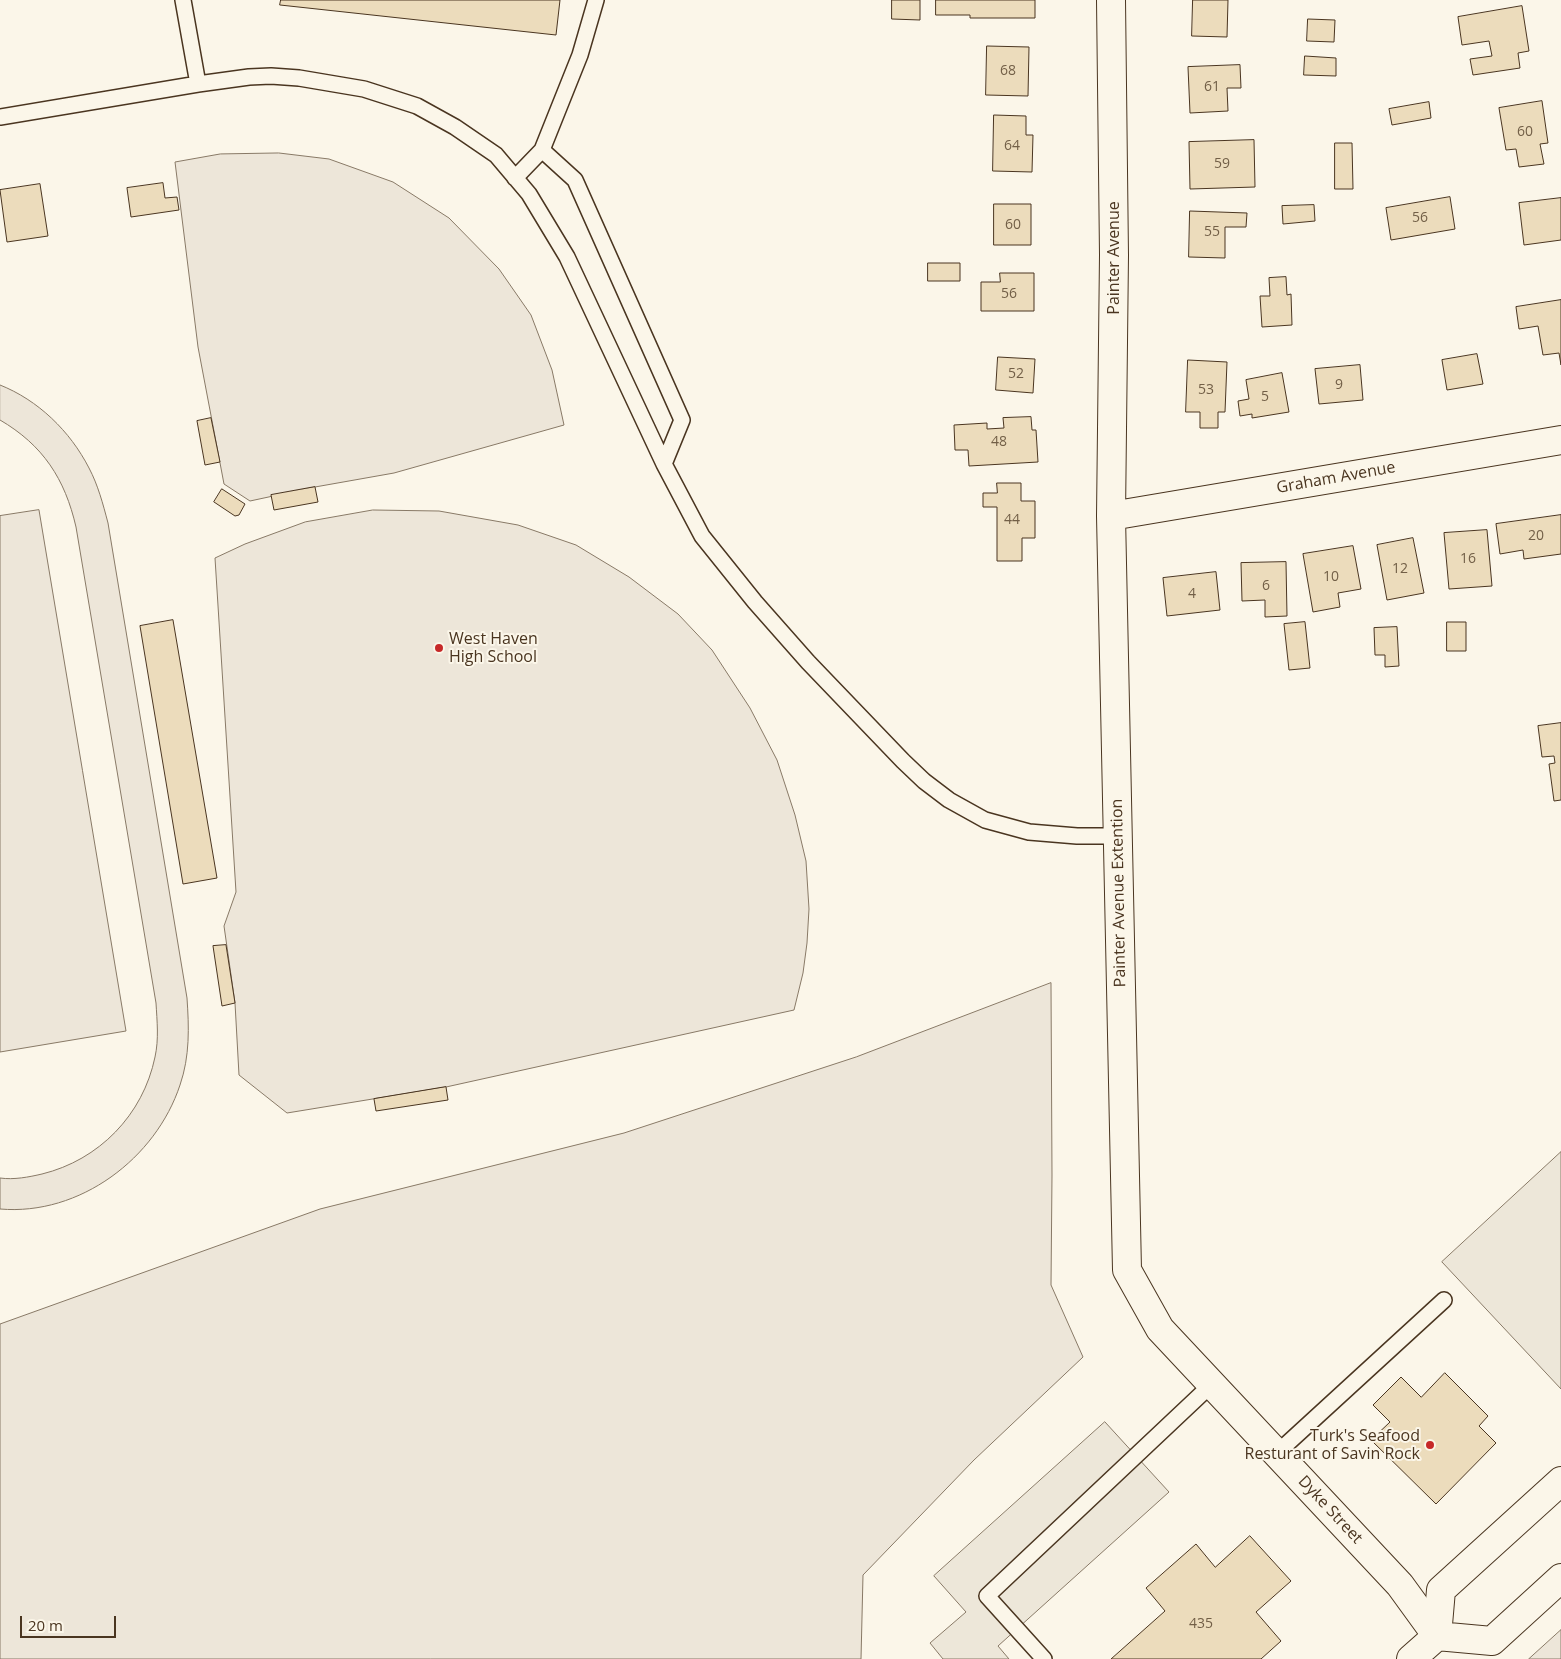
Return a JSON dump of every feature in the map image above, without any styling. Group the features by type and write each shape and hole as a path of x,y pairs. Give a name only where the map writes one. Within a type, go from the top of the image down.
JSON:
{"street":[{"name":"Painter Avenue","path":"1111,0 1114,255 1111,516"},
{"name":"Graham Avenue","path":"1111,516 1561,440"},
{"name":"Painter Avenue Extention","path":"1111,516 1127,1270"},
{"name":"Dyke Street","path":"1127,1270 1160,1329 1400,1586 1437,1636"},
{"path":"1411,1659 1437,1636 1441,1590 1561,1481"},
{"path":"1437,1636 1492,1640 1561,1578"}],"lane":[{"path":"183,0 198,84"},
{"path":"515,178 542,150 580,54 596,0"},
{"path":"0,117 198,84 271,76 299,78 364,89 416,106 455,127 496,154 529,194 567,257 664,464 702,536 755,602 808,662 924,782 949,800 985,820 1029,832 1077,836 1118,836"},
{"path":"542,150 575,180 682,420 664,464"},
{"path":"1277,1453 1444,1300"},
{"path":"1044,1659 987,1596 1212,1384"}],"shaded area":[{"path":"279,153 329,159 393,182 449,218 499,269 531,315 552,370 564,425 394,473 250,501 224,484 198,347 175,162 220,154"},
{"path":"0,385 14,391 40,408 63,429 89,468 102,502 108,523 187,998 188,1020 186,1063 180,1085 169,1112 153,1136 134,1158 111,1177 86,1192 58,1203 30,1209 0,1209 0,1178 27,1177 63,1167 82,1158 100,1146 115,1132 129,1116 149,1078 155,1057 157,1023 156,1003 76,527 66,494 50,465 28,441 0,420"},
{"path":"39,510 126,1031 0,1052 0,516"},
{"path":"373,510 439,511 518,525 576,545 629,577 678,614 712,650 750,708 777,760 795,815 806,861 809,909 807,943 803,973 794,1010 446,1087 287,1113 239,1075 235,1003 224,926 236,892 215,558 245,544 305,522"},
{"path":"1051,983 1051,1285 1083,1357 974,1460 863,1575 861,1659 0,1659 0,1324 320,1209 624,1133 856,1057"},
{"path":"1561,1152 1561,1389 1442,1262"},
{"path":"1105,1422 1169,1492 998,1646 1009,1659 943,1659 930,1643 966,1612 934,1576"},
{"path":"1561,1630 1561,1659 1529,1659"}],"building":[{"path":"281,0 560,0 556,35 280,5"},
{"path":"892,0 920,0 920,20 892,19"},
{"path":"936,0 1035,0 1035,18 970,18 970,15 936,15"},
{"path":"1193,0 1228,0 1227,37 1192,36"},
{"path":"1522,6 1529,51 1518,53 1520,68 1473,75 1470,59 1492,56 1489,41 1462,45 1458,17"},
{"path":"1308,19 1335,20 1334,42 1307,41"},
{"path":"987,46 1029,47 1028,96 986,95"},
{"path":"1305,56 1336,58 1336,76 1304,75"},
{"path":"1240,65 1241,88 1227,88 1228,111 1190,113 1188,67"},
{"path":"1542,101 1548,143 1540,144 1544,164 1519,167 1516,149 1506,150 1499,108"},
{"path":"1429,102 1431,118 1392,125 1389,109"},
{"path":"994,115 1026,116 1026,135 1033,135 1032,172 993,171"},
{"path":"1254,140 1255,187 1190,189 1189,142"},
{"path":"1335,143 1352,143 1353,189 1335,189"},
{"path":"163,183 165,198 177,197 179,210 131,217 127,188"},
{"path":"40,184 48,236 7,242 0,190"},
{"path":"1450,197 1455,229 1391,240 1386,208"},
{"path":"1561,198 1561,240 1524,245 1519,203"},
{"path":"994,204 1031,204 1031,245 994,245"},
{"path":"1314,205 1315,221 1283,224 1282,206"},
{"path":"1190,211 1247,213 1246,227 1225,227 1225,258 1189,257"},
{"path":"928,263 960,263 960,281 928,281"},
{"path":"1000,273 1034,273 1034,311 981,311 981,282 1000,282"},
{"path":"1286,277 1287,295 1291,294 1292,325 1262,327 1260,296 1270,296 1269,278"},
{"path":"1561,300 1561,365 1559,353 1543,355 1538,326 1519,329 1516,307"},
{"path":"1477,354 1483,384 1447,390 1442,360"},
{"path":"998,357 1035,359 1033,393 996,390"},
{"path":"1188,360 1227,362 1225,412 1218,412 1218,428 1200,428 1200,412 1186,412"},
{"path":"1360,365 1363,400 1319,404 1315,369"},
{"path":"1282,373 1289,412 1252,418 1252,414 1240,416 1238,401 1249,399 1246,380"},
{"path":"1031,417 1032,430 1036,430 1038,462 969,466 968,450 955,450 954,425 987,423 987,429 1004,428 1003,418"},
{"path":"211,418 220,462 205,465 197,421"},
{"path":"997,483 1021,483 1021,501 1035,501 1035,538 1022,538 1022,561 997,561 997,507 983,507 983,493 997,493"},
{"path":"315,487 318,502 274,510 271,495"},
{"path":"222,489 245,504 239,515 235,516 214,502"},
{"path":"1561,515 1561,554 1524,559 1523,550 1500,554 1496,524"},
{"path":"1487,530 1492,586 1449,589 1444,533"},
{"path":"1413,538 1424,593 1387,600 1377,545"},
{"path":"1353,546 1361,589 1338,593 1340,607 1313,612 1303,554"},
{"path":"1286,562 1287,616 1265,617 1265,600 1242,601 1241,563"},
{"path":"1216,572 1220,610 1167,616 1163,578"},
{"path":"173,620 217,878 183,884 140,626"},
{"path":"1305,622 1310,668 1289,670 1284,624"},
{"path":"1447,622 1466,622 1466,651 1447,651"},
{"path":"1397,627 1399,666 1385,667 1385,655 1375,655 1374,628"},
{"path":"1561,723 1561,800 1554,801 1549,764 1555,763 1554,756 1542,757 1538,726"},
{"path":"226,945 235,1003 222,1006 213,946"},
{"path":"446,1087 448,1100 376,1111 374,1099"},
{"path":"1445,1373 1488,1416 1479,1426 1496,1443 1436,1504 1371,1440 1390,1422 1373,1405 1401,1377 1421,1397"},
{"path":"1250,1536 1291,1581 1256,1612 1281,1641 1261,1659 1111,1659 1165,1611 1146,1588 1196,1544 1215,1567"}],"place":[{"name":"West Haven High School","path":"439,648"},
{"name":"Turk's Seafood Resturant of Savin Rock","path":"1430,1445"}]}
